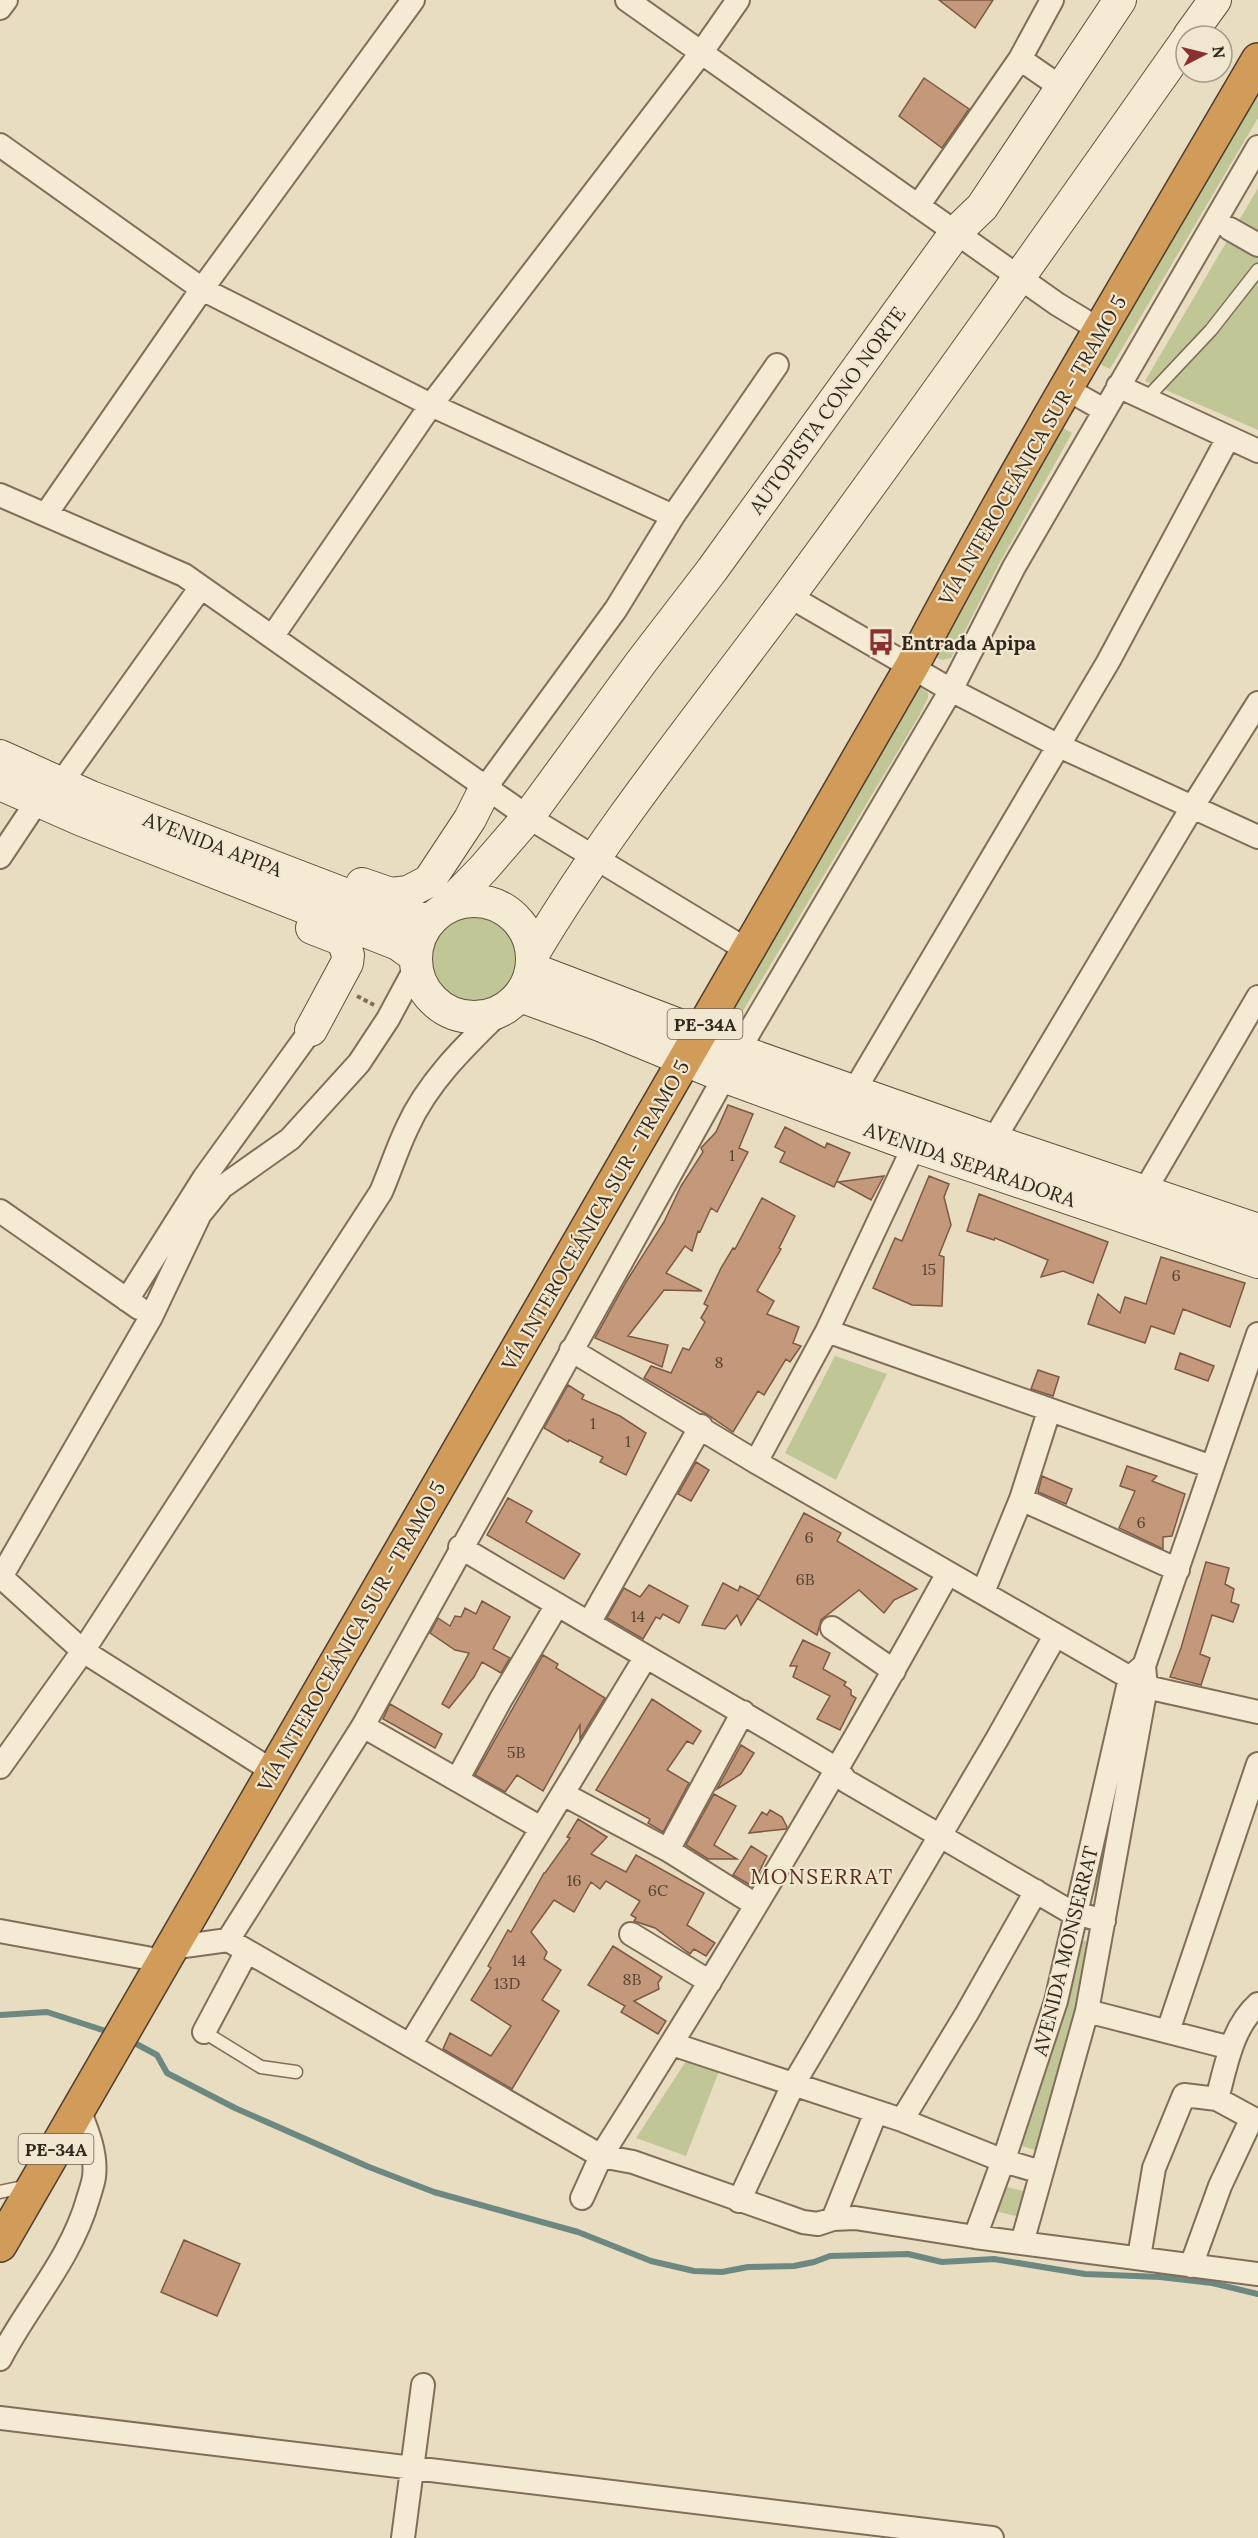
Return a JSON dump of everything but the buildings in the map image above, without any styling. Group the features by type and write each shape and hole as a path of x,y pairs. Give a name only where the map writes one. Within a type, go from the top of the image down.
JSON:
{"highway":[{"name":"VÍA INTEROCEÁNICA SUR - TRAMO 5","path":"0,2245 912,666 968,558 1065,388 1258,60"}],"main road":[{"name":"AUTOPISTA CONO NORTE","path":"437,915 483,869 528,817 712,570 956,232 982,207 1120,0"},
{"path":"1198,24 1215,0"},
{"path":"521,983 529,939 522,926 500,906 471,900 437,915 421,937 416,962 426,993 446,1011 472,1018 521,983 594,858 636,798 789,596 1174,58"},
{"name":"AVENIDA APIPA","path":"0,756 50,792 398,944 416,962"},
{"name":"AVENIDA APIPA","path":"0,784 50,792"},
{"path":"311,1030 347,963 348,955 343,940 116,846 104,815 189,818 391,894 408,892 429,881 470,819 486,787"},
{"name":"AVENIDA APIPA","path":"104,815 399,915 437,915"},
{"path":"521,983 692,1047"},
{"name":"AVENIDA SEPARADORA","path":"692,1047 914,1146 987,1155 1144,1192 1258,1230"},
{"name":"AVENIDA SEPARADORA","path":"732,1064 854,1092 987,1155 1258,1262"}],"street":[{"path":"0,8 6,0"},
{"path":"46,514 202,289 414,0"},
{"path":"627,0 1018,277 1100,330"},
{"path":"272,637 431,405 701,53 738,0"},
{"path":"918,206 1020,59 1052,0"},
{"path":"1020,59 1062,88"},
{"path":"0,145 202,289 431,405 673,516"},
{"path":"204,2032 237,1945 363,1726 460,1547 732,1064 951,690 1014,567 1258,147"},
{"path":"1230,228 1258,245"},
{"path":"486,787 616,609 673,516 777,365"},
{"path":"1118,386 1258,451"},
{"path":"1065,388 1104,410"},
{"path":"854,1092 1108,662 1228,438"},
{"path":"0,495 184,575 528,817 747,950"},
{"path":"0,857 201,587"},
{"path":"789,596 951,690 1058,745 1258,837"},
{"path":"987,1155 1193,806 1258,703"},
{"path":"274,1772 83,1651 1,1576 151,1317 200,1214 222,1187 290,1139 359,1063 388,1019 416,962"},
{"path":"0,1767 83,1651 381,1192 407,1126 428,1090 521,983"},
{"path":"1144,1192 1258,997"},
{"path":"127,1300 204,1178 311,1030"},
{"path":"756,1462 827,1331 914,1146"},
{"path":"0,1211 151,1317"},
{"path":"827,1331 1212,1467"},
{"name":"AVENIDA MONSERRAT","path":"975,2237 1044,2044 1140,1677 1258,1334"},
{"path":"571,1350 701,1426 756,1462 983,1592 1055,1636 1140,1677 1258,1712"},
{"path":"983,1592 1021,1499 1049,1411"},
{"path":"589,1623 701,1426"},
{"path":"1021,1499 1178,1570"},
{"path":"460,1547 645,1658 743,1712 837,1769 846,1781 1077,1914 1104,1921"},
{"path":"582,2198 601,2156 710,1982 837,1769 948,1573"},
{"path":"457,1780 501,1699 557,1605"},
{"path":"832,1628 894,1671"},
{"path":"739,2201 793,2085 997,1739 1055,1636"},
{"path":"411,2045 645,1658"},
{"name":"AVENIDA MONSERRAT","path":"1022,2243 1087,2011 1104,1921 1140,1677"},
{"path":"668,1850 743,1712"},
{"path":"363,1726 541,1828"},
{"path":"1168,2031 1258,1764"},
{"path":"562,1794 668,1850 756,1905"},
{"path":"902,2120 967,2013 1036,1891"},
{"path":"0,1931 161,1965 237,1945 601,2156 633,2162 803,2222 818,2224 833,2219 855,2218 975,2237 1258,2274"},
{"path":"631,1934 710,1982"},
{"path":"1216,2099 1231,2048 1245,2016 1258,2004"},
{"path":"1087,2011 1231,2048"},
{"path":"672,2044 902,2120 1004,2161 1041,2172"},
{"path":"1139,2257 1154,2168 1184,2095 1216,2099 1252,2118 1220,2186 1191,2266"},
{"path":"0,2359 72,2242 84,2214 94,2176 91,2142 79,2110"},
{"path":"833,2219 876,2112"},
{"path":"403,2538 423,2385"},
{"path":"0,2418 992,2538"}],"lane":[{"path":"1146,399 1211,330 1258,270"},
{"path":"204,2032 261,2067 296,2072"},
{"path":"0,2192 35,2184"}],"green space":[{"path":"1258,88 1258,118 1110,369 1097,363"},
{"path":"1258,188 1258,430 1145,381"},
{"path":"1059,426 1072,433 999,564 951,658 942,660 933,656"},
{"path":"917,685 928,693 928,698 919,716 740,1016 733,1018 726,1013"},
{"path":"473,913 490,916 504,926 514,940 517,957 514,974 504,988 490,998 473,1001 456,998 442,988 432,974 429,957 432,940 442,926 456,916"},
{"path":"835,1356 887,1374 836,1480 785,1453"},
{"path":"1120,1769 1100,1892 1092,1890"},
{"path":"1080,1940 1091,1942 1078,2012 1038,2151 1019,2145 1047,2068"},
{"path":"688,2058 720,2069 686,2156 636,2138"},
{"path":"1003,2186 1027,2192 1020,2217 995,2211"}],"waterway":[{"path":"0,2015 47,2012 112,2033"},
{"path":"129,2040 157,2055 167,2073 235,2108 369,2167 434,2192 578,2232 651,2261 694,2271 722,2272 748,2267 794,2266 830,2256 908,2254 942,2262 994,2259 1085,2274 1160,2277 1212,2283 1258,2294"}],"place":[{"name":"Entrada Apipa","path":"881,642"}],"district":[{"name":"MONSERRAT","path":"822,1876"}]}
